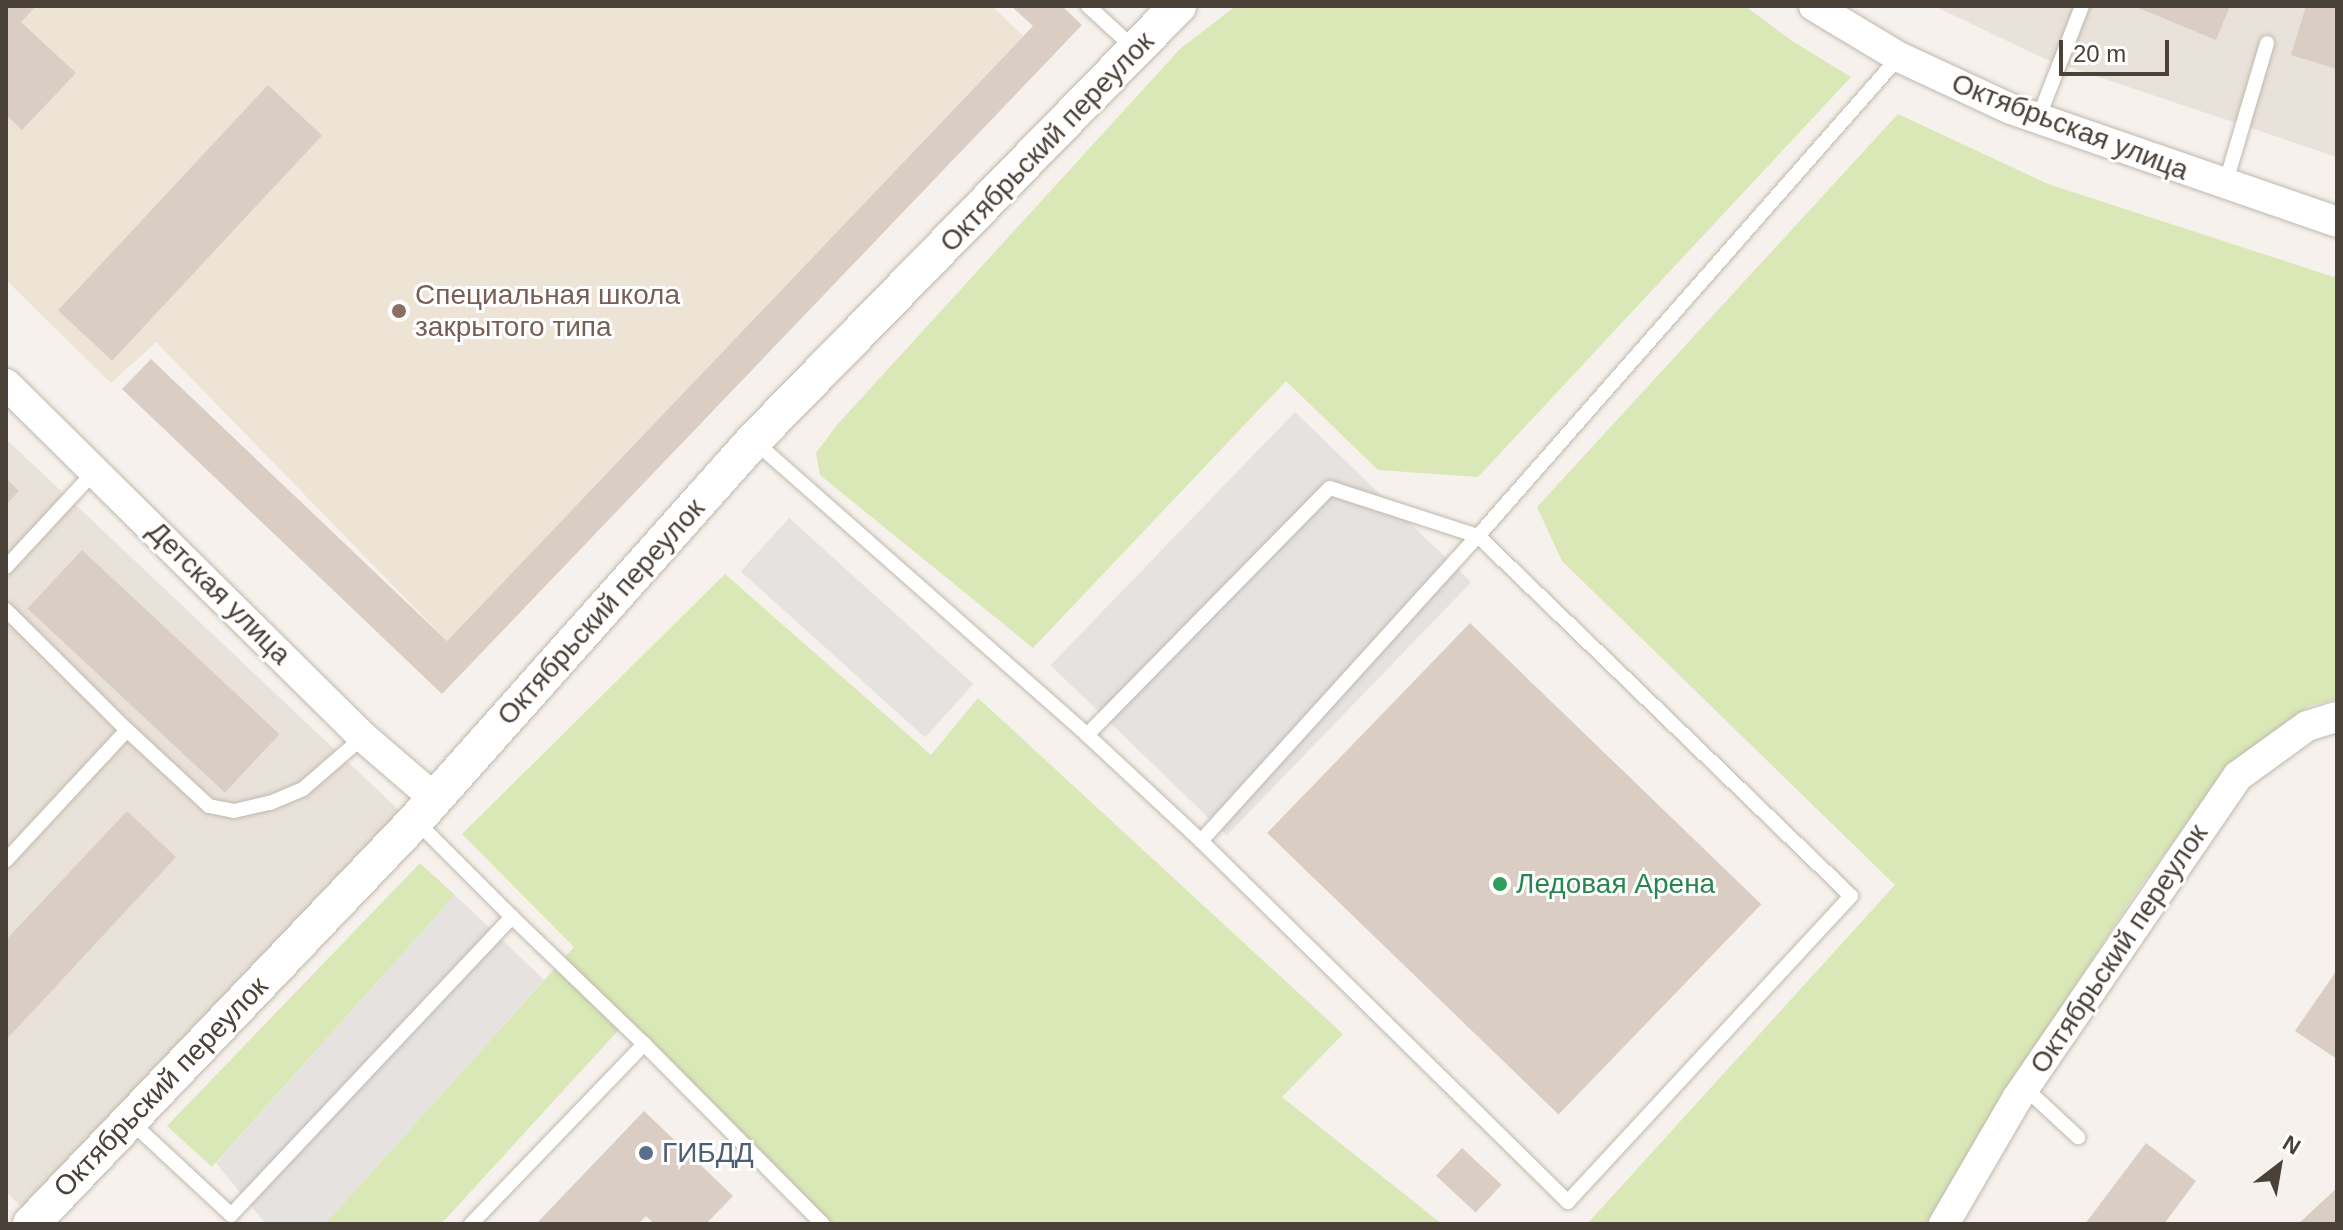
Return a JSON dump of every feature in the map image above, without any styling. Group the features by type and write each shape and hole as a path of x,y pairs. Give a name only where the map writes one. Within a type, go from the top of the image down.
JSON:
{"street":[{"name":"Октябрьский переулок","path":"31,1224 425,810 754,440 1178,6"},
{"name":"Октябрьская улица","path":"1814,6 1899,57 2038,119 2337,222"},
{"name":"Детская улица","path":"6,384 363,737 425,810"},
{"name":"Октябрьский переулок","path":"1944,1224 2024,1087 2238,776 2307,726 2337,717"}],"lane":[{"path":"1088,6 1137,51"},
{"path":"2038,119 2082,6"},
{"path":"2225,185 2267,43"},
{"path":"1201,841 1478,536 1899,57"},
{"path":"754,440 1087,735 1201,841 1568,1202 1851,896 1478,536 1330,488 1087,735"},
{"path":"6,567 96,470"},
{"path":"6,610 209,806 234,811 270,803 303,789 363,737"},
{"path":"6,860 127,730"},
{"path":"425,810 512,917 823,1224"},
{"path":"130,1120 235,1220 512,917"},
{"path":"471,1224 644,1044"},
{"path":"2024,1087 2078,1137"}],"shaded area":[{"name":"Специальная школа закрытого типа","path":"6,6 992,6 1023,36 447,641 156,342 111,383 6,280"},
{"path":"1934,6 2337,6 2337,157 2045,59"},
{"path":"1295,412 1471,582 1227,835 1050,665"},
{"path":"6,439 405,816 26,1211 6,1192"},
{"path":"789,518 973,684 925,737 741,572"},
{"path":"455,895 544,980 325,1224 266,1224 216,1163"}],"green space":[{"path":"1236,6 1745,6 1792,41 1851,77 1478,477 1378,470 1286,381 1033,648 820,475 816,453 837,425 1180,49"},
{"path":"1898,114 2048,184 2337,278 2337,699 2309,706 2237,763 2193,815 2139,888 2050,1024 2012,1093 1926,1224 1587,1224 1895,885 1562,561 1537,507"},
{"path":"725,574 931,755 978,698 1343,1034 1282,1097 1442,1224 823,1224 626,1022 441,1224 325,1224 574,947 462,834"},
{"path":"420,863 455,895 212,1167 167,1126"}],"building":[{"path":"6,6 36,6 21,22 76,73 22,130 6,115"},
{"path":"1011,6 1062,6 1082,25 442,694 122,389 151,359 447,641 1033,26"},
{"path":"2134,6 2230,6 2216,40"},
{"path":"2306,6 2337,6 2337,69 2291,55"},
{"path":"268,85 322,135 112,361 58,310"},
{"path":"6,478 19,491 6,505"},
{"path":"82,550 279,734 225,793 27,609"},
{"name":"Ледовая Арена","path":"1470,623 1761,904 1558,1114 1267,833"},
{"path":"127,811 176,857 6,1040 6,940"},
{"path":"2337,970 2337,1059 2295,1031"},
{"name":"ГИБДД","path":"644,1111 733,1196 706,1224 654,1224 646,1216 638,1224 536,1224"},
{"path":"2146,1143 2196,1181 2164,1224 2085,1224"},
{"path":"1462,1148 1501,1185 1476,1213 1436,1176"},
{"path":"2337,1188 2337,1224 2298,1224"}],"place":[{"name":"Специальная школа закрытого типа","path":"399,311"},
{"name":"Ледовая Арена","path":"1500,884"},
{"name":"ГИБДД","path":"646,1153"}]}
